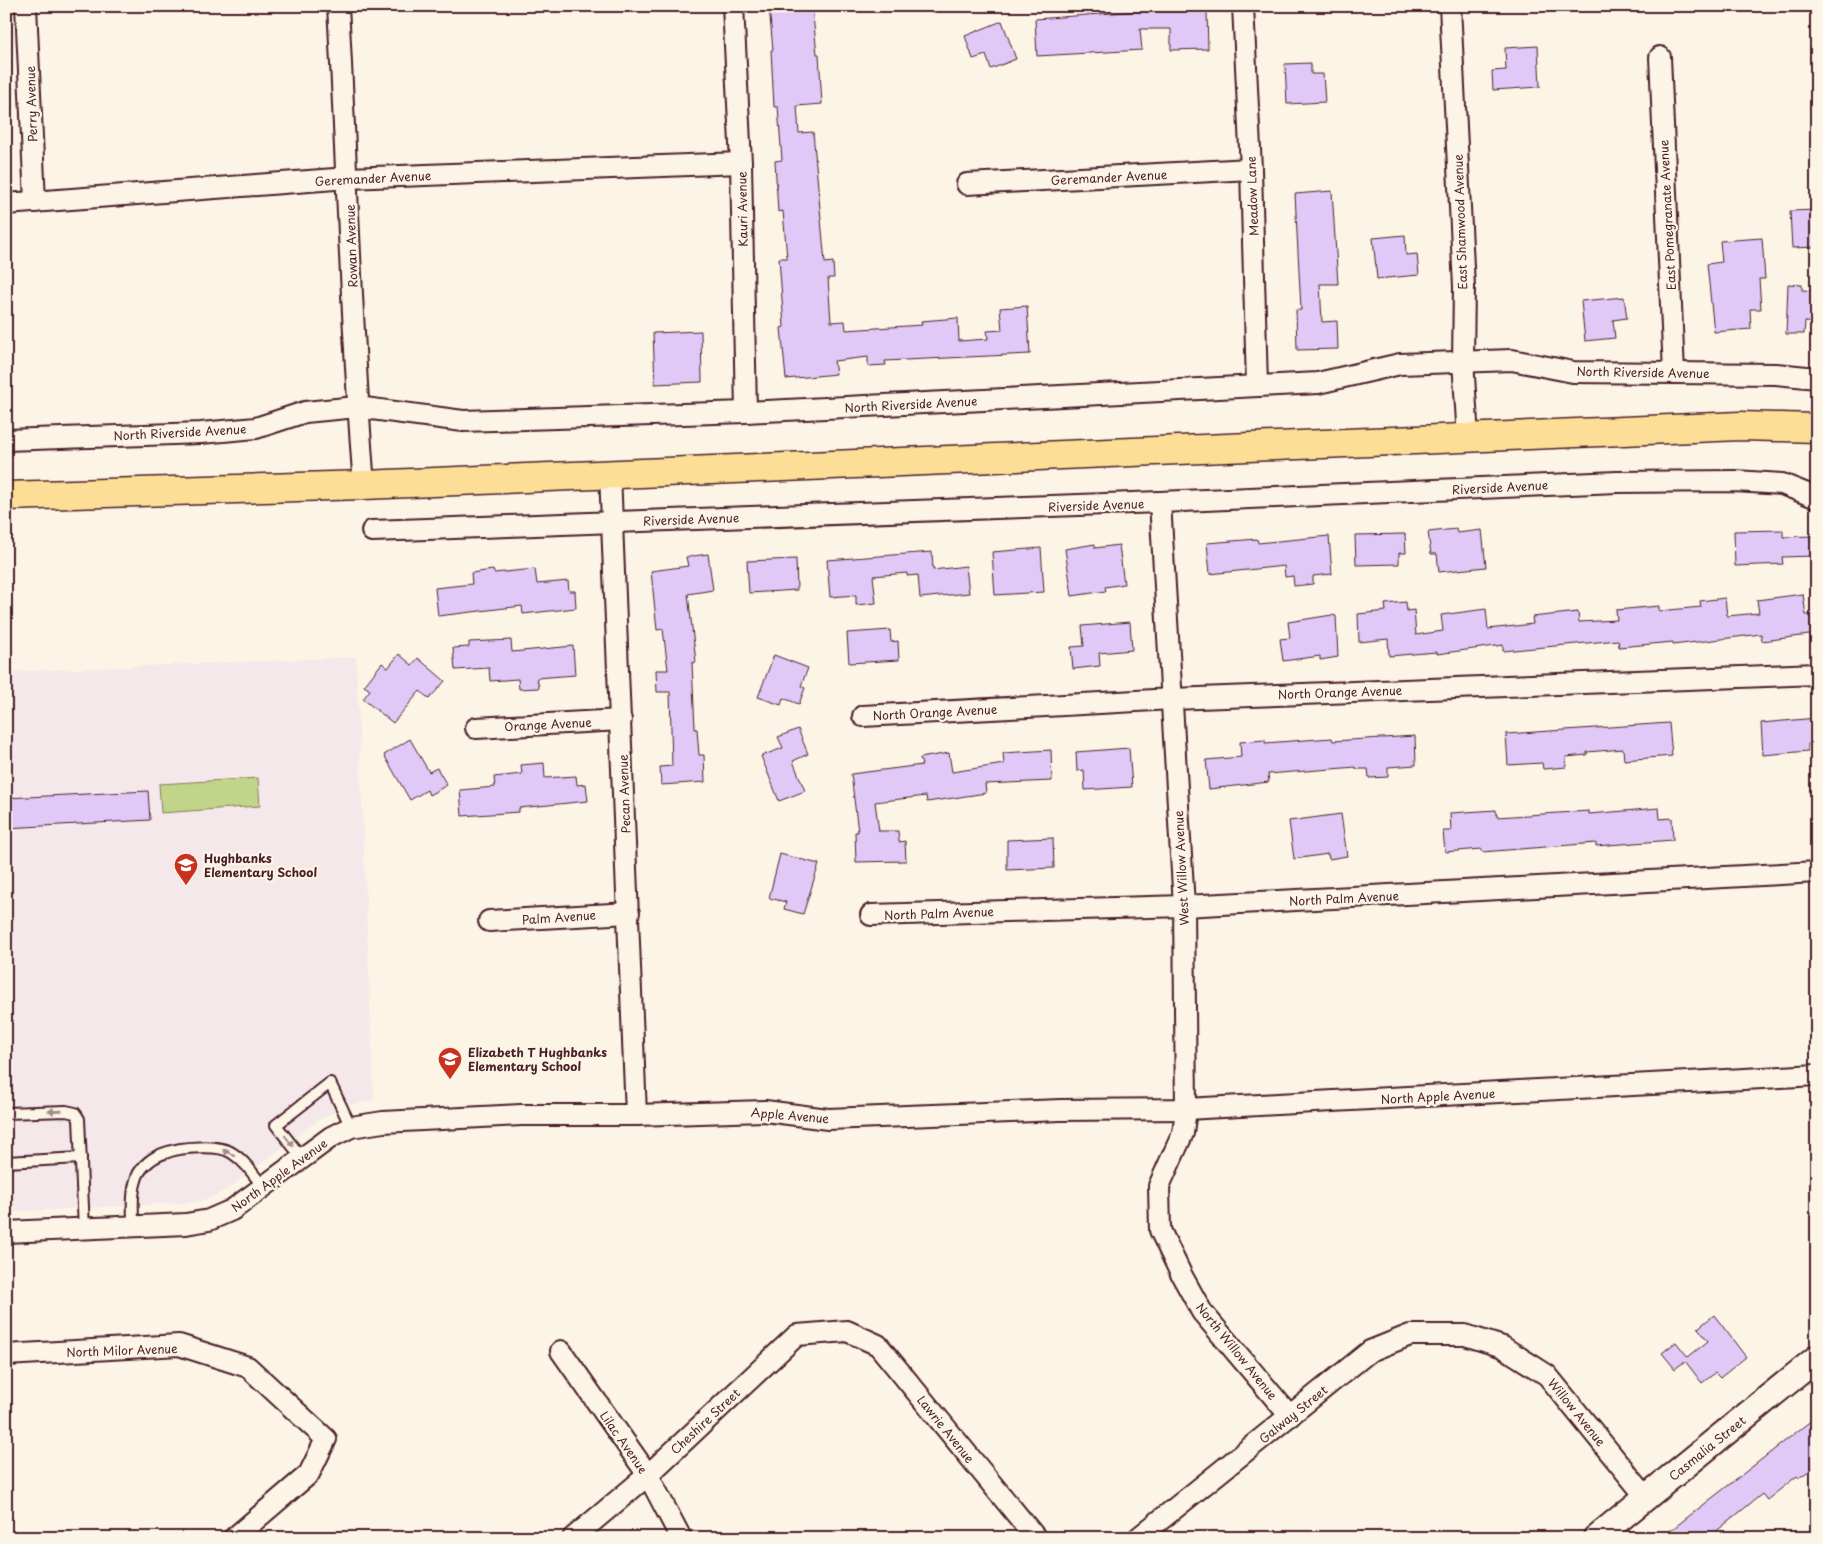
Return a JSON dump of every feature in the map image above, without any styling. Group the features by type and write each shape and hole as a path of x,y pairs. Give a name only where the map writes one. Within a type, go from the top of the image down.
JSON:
{"main road":[{"path":"6,496 364,485 1740,426 1817,428"}],"street":[{"name":"Perry Avenue","path":"26,6 35,202"},
{"name":"Rowan Avenue","path":"338,6 348,178 357,407 364,485"},
{"name":"Kauri Avenue","path":"733,6 741,163 746,412"},
{"name":"Meadow Lane","path":"1243,6 1251,170 1257,386"},
{"name":"East Shamwood Avenue","path":"1450,6 1464,287 1462,361 1468,438"},
{"name":"East Pomegranate Avenue","path":"1660,57 1674,372"},
{"name":"Geremander Avenue","path":"6,204 348,178 741,163"},
{"name":"Geremander Avenue","path":"967,184 1251,170"},
{"name":"North Riverside Avenue","path":"6,440 200,433 256,428 305,412 357,407 463,421 746,412 1318,383 1400,364 1462,361 1512,360 1573,372 1776,374 1817,378"},
{"name":"Pecan Avenue","path":"610,473 636,1115"},
{"name":"Riverside Avenue","path":"372,531 1160,502 1617,482 1735,481 1782,484 1817,498"},
{"name":"West Willow Avenue","path":"1160,502 1184,906 1186,1109 1183,1134 1160,1186 1160,1230"},
{"name":"North Orange Avenue","path":"863,716 1172,699 1817,674"},
{"name":"Orange Avenue","path":"476,728 621,720"},
{"name":"North Palm Avenue","path":"871,915 1184,906 1817,872"},
{"name":"Palm Avenue","path":"489,921 628,913"},
{"name":"North Apple Avenue","path":"1060,1110 1186,1109 1817,1075"},
{"name":"Apple Avenue","path":"521,1115 636,1115 765,1111 828,1119 1060,1110"},
{"name":"North Apple Avenue","path":"6,1232 186,1224 209,1220 232,1210 302,1158 351,1126 383,1122 521,1115"},
{"name":"North Willow Avenue","path":"1160,1230 1202,1312 1290,1416"},
{"name":"Cheshire Street","path":"573,1538 648,1476 797,1335 848,1331"},
{"name":"Lawrie Avenue","path":"848,1331 878,1345 1036,1538"},
{"name":"Galway Street","path":"1138,1538 1370,1351 1410,1335 1465,1335"},
{"name":"Willow Avenue","path":"1465,1335 1503,1347 1547,1375 1646,1497"},
{"name":"North Milor Avenue","path":"6,1355 178,1346 248,1367 326,1439 309,1474 247,1534"},
{"name":"Lilac Avenue","path":"560,1351 648,1476 681,1538"},
{"name":"Casmalia Street","path":"1596,1538 1817,1358"}],"lane":[{"path":"302,1158 276,1125 330,1083 351,1126"},
{"path":"6,1113 66,1111 74,1113 79,1119 84,1229"},
{"path":"133,1227 133,1192 138,1176 153,1158 166,1152 218,1147 232,1152 249,1168 263,1187"},
{"path":"6,1162 81,1158"}],"shaded area":[{"name":"Hughbanks Elementary School","path":"356,657 374,1100 345,1106 318,1120 232,1186 213,1197 196,1202 6,1212 6,672"}],"green space":[{"path":"258,778 260,806 161,813 159,784"}],"building":[{"path":"769,6 812,6 817,54 819,54 822,104 797,106 799,133 813,132 825,263 833,262 834,278 828,278 831,322 845,321 846,330 922,325 921,321 958,318 959,341 988,339 987,331 1002,330 1000,308 1027,306 1030,354 885,361 886,365 868,366 868,357 834,361 836,374 786,379 781,328 784,327 779,258 787,258 783,211 778,212 775,161 782,160 778,107 774,107 771,50 773,50"},
{"path":"1139,11 1207,11 1208,49 1171,50 1171,29 1140,29 1142,50 1037,56 1035,19"},
{"path":"1002,21 1016,59 991,69 986,55 973,59 965,36"},
{"path":"1538,46 1540,87 1493,90 1492,71 1506,70 1505,48"},
{"path":"1311,63 1311,74 1323,74 1325,102 1287,104 1285,64"},
{"path":"1332,191 1338,284 1320,284 1322,322 1337,321 1338,349 1297,350 1296,310 1301,310 1295,194"},
{"path":"1817,210 1817,247 1792,248 1790,211"},
{"path":"1405,235 1406,255 1417,254 1419,275 1377,279 1373,238"},
{"path":"1762,238 1765,279 1759,279 1761,309 1750,309 1751,329 1714,332 1707,264 1722,262 1720,241"},
{"path":"1788,284 1802,285 1802,290 1817,291 1817,323 1805,322 1804,334 1786,334"},
{"path":"1624,297 1627,318 1613,320 1615,338 1585,341 1581,301"},
{"path":"701,331 702,382 655,384 653,333"},
{"path":"1456,529 1457,533 1482,530 1486,567 1439,572 1437,554 1431,554 1428,532"},
{"path":"1783,530 1783,537 1813,536 1814,556 1782,557 1783,564 1735,566 1734,531"},
{"path":"1405,534 1406,553 1399,553 1399,564 1356,565 1355,535"},
{"path":"1329,536 1332,574 1313,576 1313,584 1294,586 1293,576 1285,577 1284,566 1210,574 1207,543 1257,539 1258,543"},
{"path":"1095,544 1095,548 1119,545 1124,584 1105,587 1106,591 1072,596 1065,549"},
{"path":"1041,548 1044,592 995,595 992,552"},
{"path":"932,552 933,570 966,566 969,593 920,598 918,575 907,576 907,573 873,576 876,603 856,605 856,595 830,597 827,560"},
{"path":"708,554 713,590 688,594 696,662 692,663 695,729 697,729 699,755 704,755 705,782 661,785 660,767 672,766 670,692 657,692 656,670 668,670 663,629 657,630 651,571 688,566 686,557"},
{"path":"796,559 797,590 749,593 747,561"},
{"path":"535,569 537,584 568,581 569,591 575,591 576,608 523,614 522,606 438,616 435,588 472,584 471,573 493,570 494,573"},
{"path":"1803,594 1806,615 1817,614 1817,634 1762,641 1761,634 1673,645 1673,642 1619,647 1618,640 1503,651 1503,645 1437,654 1437,652 1389,656 1388,639 1359,642 1358,614 1386,611 1385,604 1406,602 1407,611 1414,610 1416,635 1443,631 1441,615 1486,609 1488,629 1533,624 1532,617 1578,612 1579,622 1617,620 1616,610 1659,606 1659,611 1701,607 1700,601 1725,598 1727,616 1759,613 1757,600"},
{"path":"1336,616 1338,657 1320,660 1320,656 1283,661 1280,639 1290,638 1288,622"},
{"path":"1130,622 1132,650 1099,653 1100,666 1073,669 1071,647 1084,646 1082,626"},
{"path":"890,630 891,642 898,641 899,660 849,663 847,633"},
{"path":"511,640 512,652 573,646 575,675 537,678 539,688 519,689 518,679 490,681 489,668 455,670 453,648 469,647 469,642"},
{"path":"399,654 412,665 418,658 445,681 429,699 420,691 393,723 363,699 370,690 364,686 382,663 388,668"},
{"path":"774,655 808,668 801,686 805,688 799,704 783,698 781,705 758,697"},
{"path":"1817,718 1817,743 1808,744 1808,751 1763,755 1761,723"},
{"path":"1669,723 1672,756 1624,760 1623,749 1587,752 1587,755 1566,757 1567,767 1543,769 1542,763 1508,765 1506,734"},
{"path":"798,729 808,754 793,761 805,791 779,801 761,756 783,748 778,737"},
{"path":"1415,736 1416,765 1388,767 1388,777 1369,778 1368,769 1356,769 1356,767 1268,774 1269,782 1209,789 1206,760 1241,757 1240,742 1265,740 1265,743 1332,738 1333,741"},
{"path":"410,739 429,772 437,768 447,785 429,795 427,790 410,800 384,755"},
{"path":"1129,748 1132,787 1085,790 1084,770 1077,771 1076,752"},
{"path":"1051,750 1052,781 985,784 986,793 927,802 926,796 875,802 879,831 898,831 899,842 905,841 906,861 856,862 855,832 858,832 851,774 922,765 920,758 949,753 952,772 1004,764 1003,753"},
{"path":"544,763 545,778 576,776 577,785 586,784 588,801 519,808 519,812 462,816 460,790 495,787 494,777 522,774 521,765"},
{"path":"148,791 150,820 6,828 6,798"},
{"path":"1659,808 1660,819 1672,818 1673,840 1596,846 1596,843 1482,852 1482,849 1445,852 1443,831 1451,831 1450,813 1496,810 1497,817 1589,811 1589,814"},
{"path":"1341,814 1347,856 1329,859 1328,854 1294,859 1289,821"},
{"path":"1053,838 1054,868 1007,870 1007,840"},
{"path":"780,854 819,864 803,914 784,909 786,902 769,898"},
{"path":"1714,1315 1746,1357 1720,1378 1715,1373 1702,1383 1685,1361 1675,1369 1662,1353 1676,1342 1688,1357 1708,1341 1698,1328"},
{"path":"1817,1416 1817,1465 1799,1478 1797,1476 1767,1500 1762,1494 1708,1538 1661,1538"}],"place":[{"name":"Hughbanks Elementary School","path":"186,886"},
{"name":"Elizabeth T Hughbanks Elementary School","path":"450,1080"}]}
